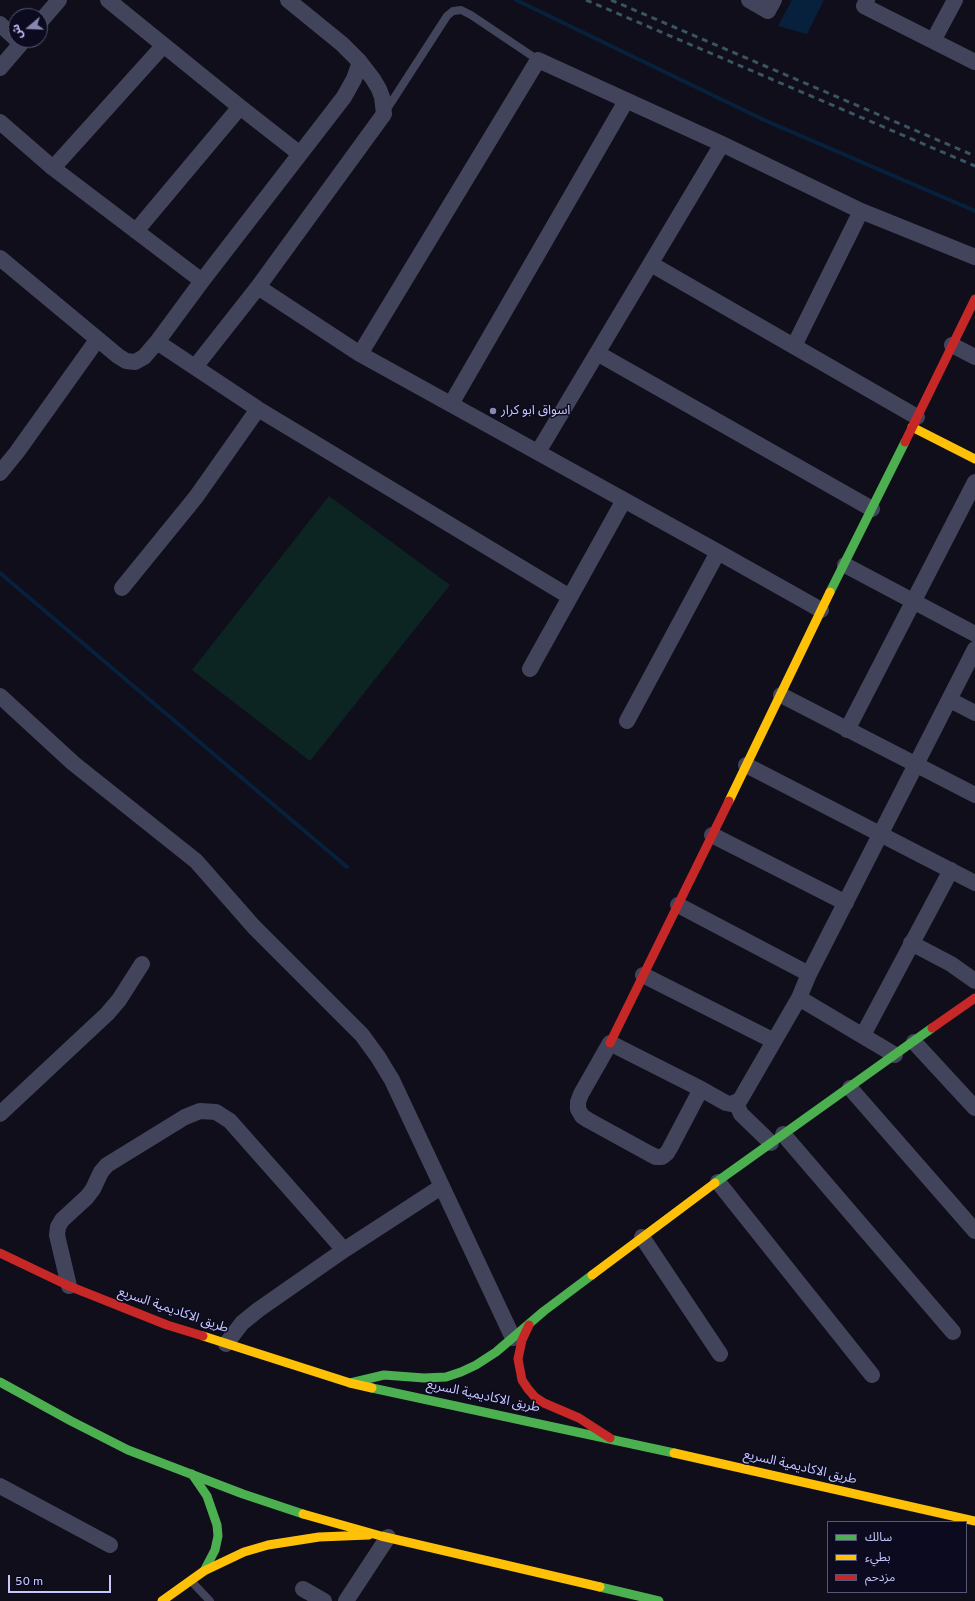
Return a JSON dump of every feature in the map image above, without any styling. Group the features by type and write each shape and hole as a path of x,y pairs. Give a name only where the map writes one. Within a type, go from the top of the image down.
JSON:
{"main road":[{"path":"610,1043 820,610 845,565 975,299"},
{"path":"915,422 975,459"},
{"path":"350,1382 384,1375 424,1378 446,1377 476,1365 496,1352 532,1320 642,1237 783,1134 975,998"},
{"name":"طريق الاكاديمية السريع","path":"0,1253 69,1286 167,1325 350,1382 610,1438 975,1521"},
{"path":"532,1320 522,1340 518,1359 522,1380 535,1397 544,1403 579,1418 610,1438"},
{"path":"0,1382 128,1450 243,1494 291,1510 385,1536 658,1601"},
{"path":"192,1474 207,1496 217,1525 218,1536 215,1550 204,1571"},
{"path":"162,1601 204,1571 244,1552 268,1545 319,1537 352,1534 385,1536"}],"street":[{"path":"48,13 59,0"},
{"path":"108,0 240,108 300,154"},
{"path":"195,367 258,287 384,114 382,97 379,89 360,62 342,44 288,0"},
{"path":"748,0 768,10 774,0"},
{"path":"868,0 864,6 975,62"},
{"path":"933,41 955,0"},
{"path":"0,24 8,30"},
{"path":"53,168 164,46"},
{"path":"0,68 14,48"},
{"path":"360,354 538,60 722,144 860,211 975,257"},
{"path":"0,259 97,340 126,361 135,362 144,357 157,342 202,281 344,97 354,79 360,62"},
{"path":"451,404 626,101"},
{"path":"136,231 240,108"},
{"path":"0,122 53,168 202,281"},
{"path":"538,452 722,144"},
{"path":"794,346 860,211"},
{"path":"651,264 794,346 915,422"},
{"path":"258,287 360,354 820,610"},
{"path":"0,473 17,452 97,340"},
{"path":"157,342 258,409 570,597"},
{"path":"952,346 975,357"},
{"path":"597,353 872,510"},
{"path":"122,588 196,497 258,409"},
{"path":"848,730 975,482"},
{"path":"530,669 624,500"},
{"path":"627,721 718,552"},
{"path":"845,565 914,600 975,634"},
{"path":"701,1089 667,1153 662,1157 656,1157 650,1154 588,1120 582,1116 578,1109 578,1102 581,1094 610,1043 701,1089 726,1103 736,1103 744,1095 799,998 809,974 975,649"},
{"path":"780,695 975,795"},
{"path":"0,696 73,763 196,861 254,927 362,1035 392,1080 513,1338"},
{"path":"950,700 975,713"},
{"path":"746,765 975,883"},
{"path":"712,835 846,903"},
{"path":"862,1035 951,870"},
{"path":"678,905 809,974"},
{"path":"911,943 951,964 975,981"},
{"path":"0,1114 107,1014 119,1000 142,964"},
{"path":"643,975 774,1041"},
{"path":"799,998 895,1056"},
{"path":"914,1042 975,1108"},
{"path":"850,1088 975,1231"},
{"path":"736,1103 741,1114 771,1143"},
{"path":"69,1286 57,1235 58,1227 62,1220 87,1197 101,1172 107,1165 185,1117 200,1111 216,1112 230,1121 344,1250"},
{"path":"783,1134 953,1332"},
{"path":"718,1182 872,1375"},
{"path":"226,1344 235,1331 250,1316 344,1250 441,1187"},
{"path":"642,1237 720,1354"},
{"path":"0,1486 110,1545"},
{"path":"346,1601 385,1536"},
{"path":"303,1589 324,1601"}],"lane":[{"path":"384,114 447,16 454,11 461,10 471,15 538,60"},
{"path":"190,1581 210,1601"}],"green space":[{"path":"329,496 450,585 310,761 192,670"}],"water":[{"path":"792,0 824,0 807,34 778,26"}],"waterway":[{"path":"516,0 764,120 975,211"},
{"path":"0,573 347,867"}],"railway":[{"path":"586,0 975,166"},
{"path":"611,0 975,156"}],"traffic: fast":[{"path":"830,592 905,442"},
{"path":"715,1183 932,1028"},
{"path":"350,1383 384,1375 424,1378 446,1377 461,1372 476,1365 496,1352 544,1311 592,1275"},
{"path":"0,1382 128,1450 243,1494 303,1514"},
{"path":"372,1388 674,1453"},
{"path":"192,1474 207,1496 217,1525 218,1536 215,1550 204,1571"},
{"path":"600,1587 659,1601"}],"traffic: slow":[{"path":"912,427 975,459"},
{"path":"729,801 830,592"},
{"path":"592,1275 715,1183"},
{"path":"203,1336 350,1383 372,1388"},
{"path":"674,1453 975,1521"},
{"path":"303,1514 381,1536 600,1587"},
{"path":"162,1601 204,1571 244,1552 268,1545 319,1537 369,1535"}],"traffic: jam":[{"path":"905,442 975,299"},
{"path":"610,1043 729,801"},
{"path":"932,1028 975,998"},
{"path":"0,1253 69,1286 167,1325 203,1336"},
{"path":"529,1325 522,1340 518,1359 522,1380 528,1389 535,1397 544,1403 579,1418 610,1438"}],"place":[{"name":"اسواق ابو كرار","path":"493,411"}]}
